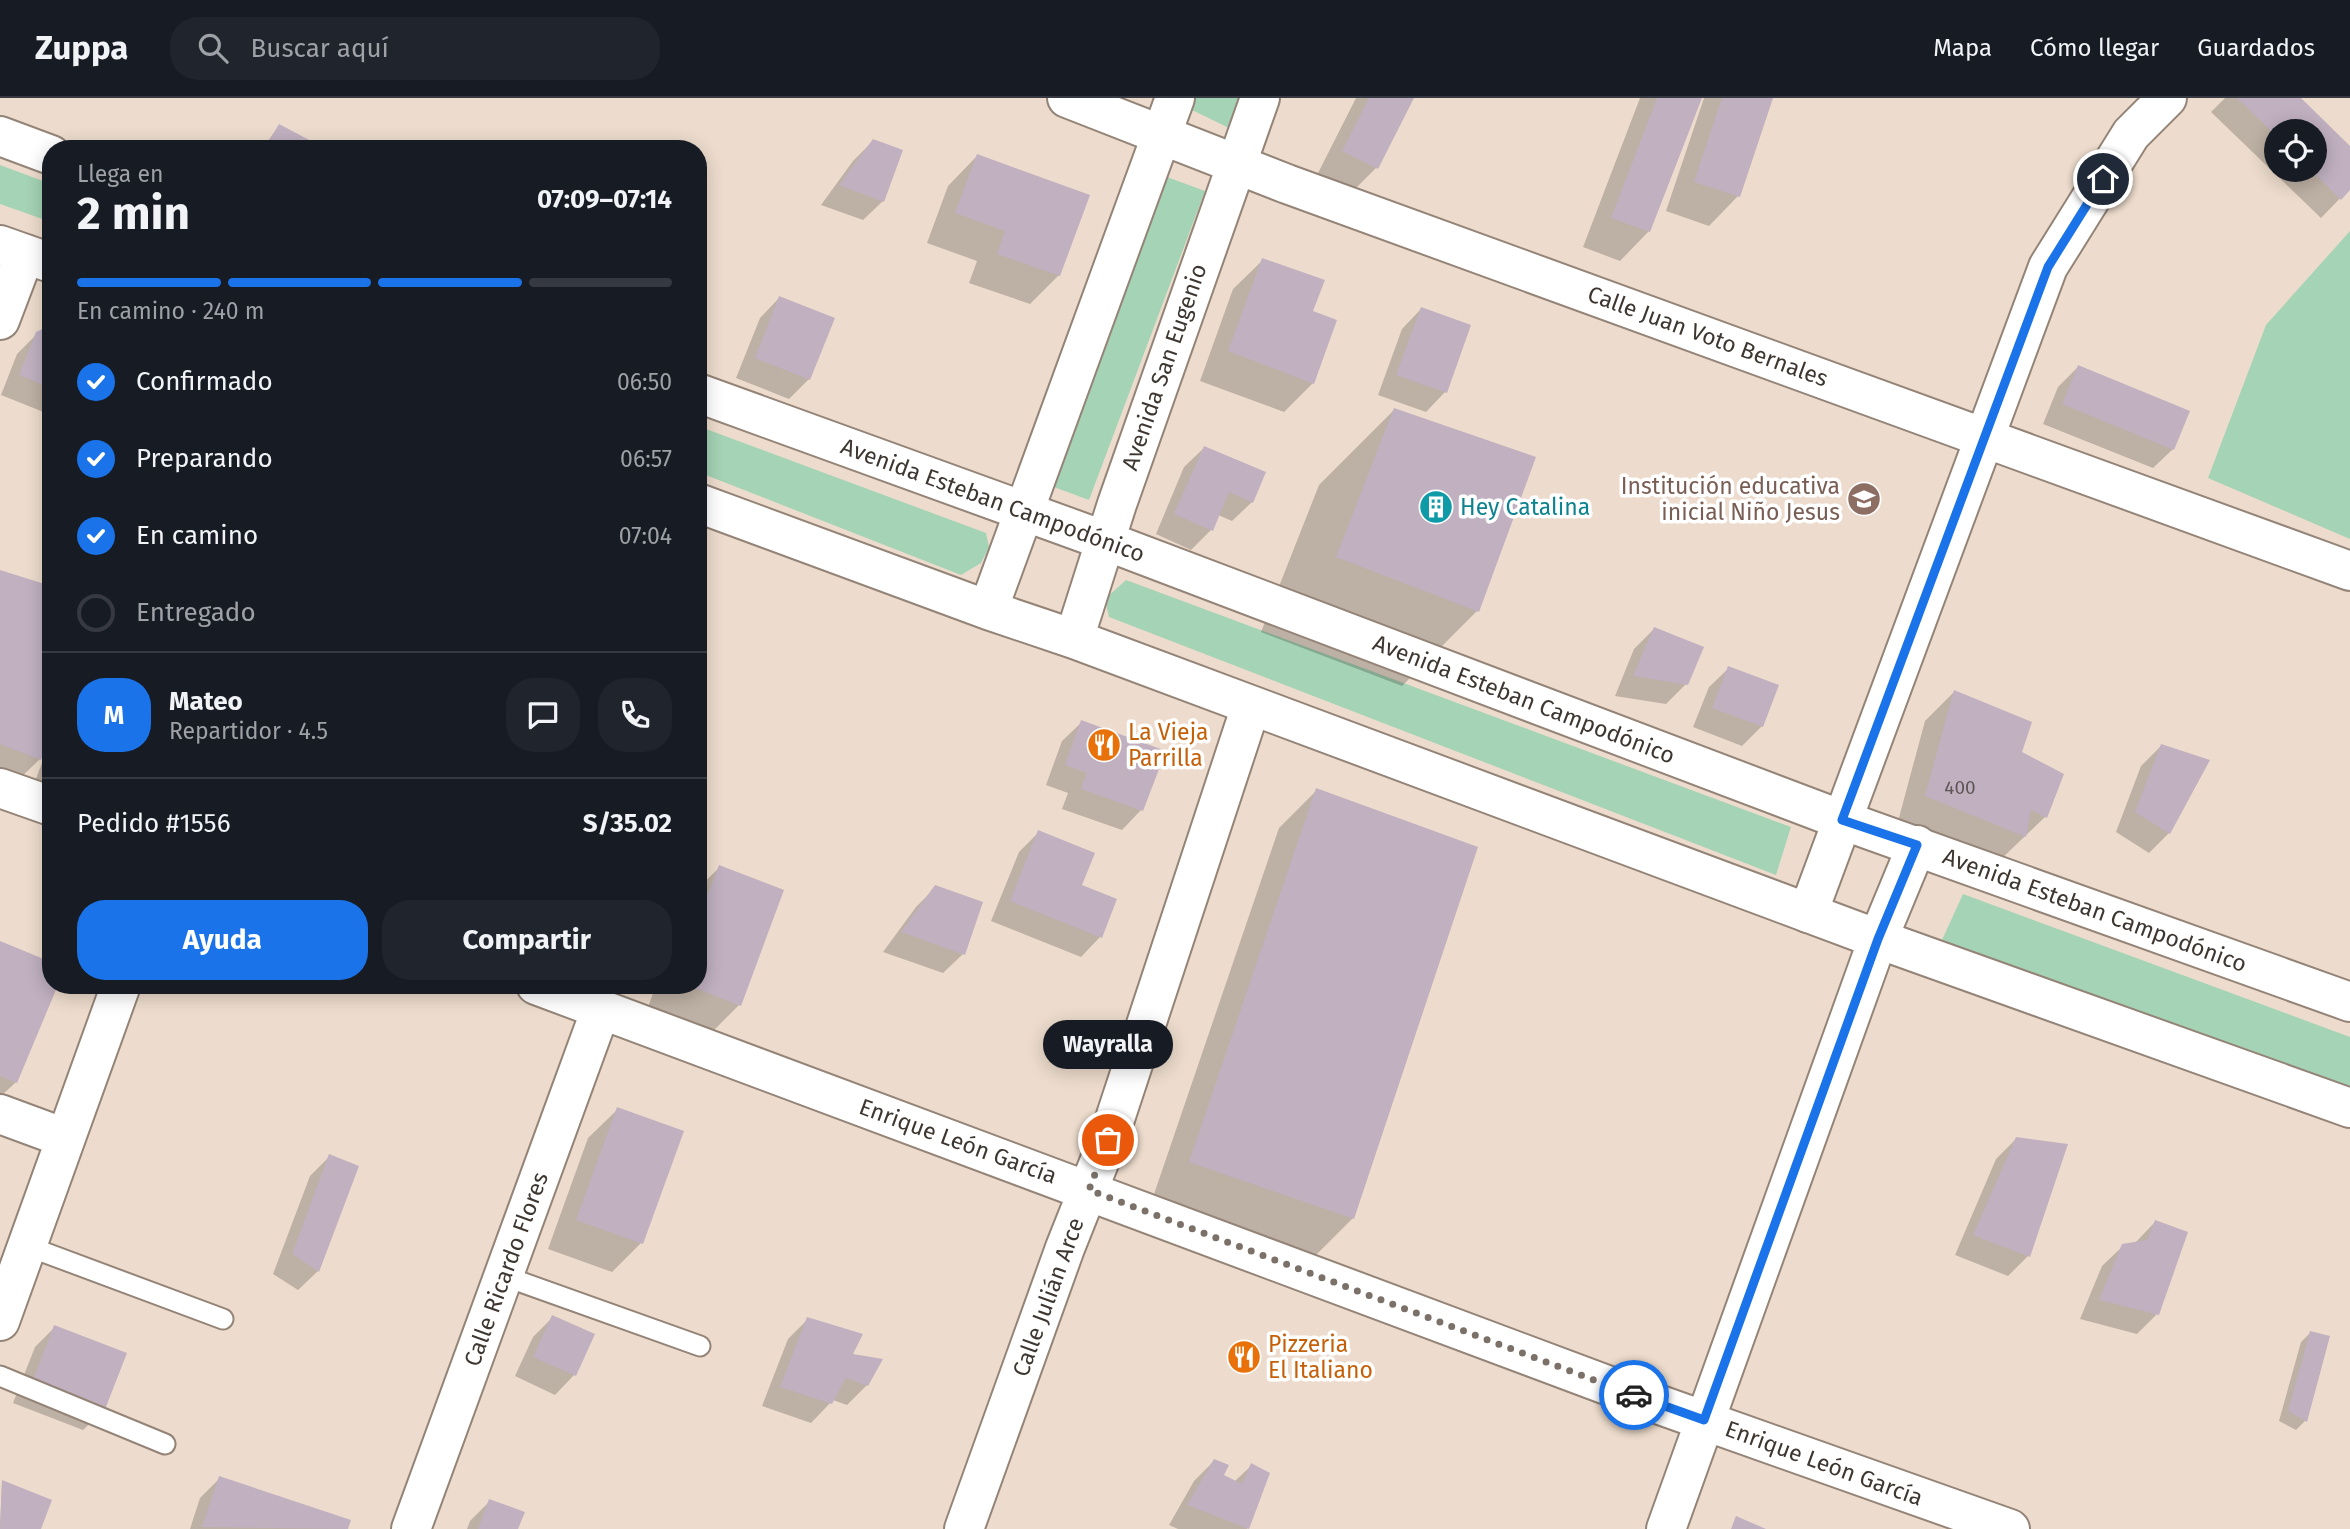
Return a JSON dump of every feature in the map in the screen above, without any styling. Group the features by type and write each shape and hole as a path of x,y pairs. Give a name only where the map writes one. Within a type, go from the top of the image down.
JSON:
{"street":[{"name":"Calle Juan Voto Bernales","path":"1067,98 1234,164 2350,571"},
{"path":"988,610 1159,135 1175,98"},
{"name":"Avenida San Eugenio","path":"1074,639 1234,164 1260,98"},
{"path":"1808,913 2048,267 2131,134 2167,98"},
{"path":"0,136 42,152"},
{"path":"0,320 25,254"},
{"name":"Avenida Esteban Campodónico","path":"707,396 1106,541 1842,820 2350,1002"},
{"path":"707,506 1074,639 1878,939 2350,1108"},
{"name":"Calle Julián Arce","path":"964,1529 1065,1248 1089,1190 1251,706"},
{"path":"0,788 42,803"},
{"path":"1666,1529 1878,939 1917,845"},
{"path":"0,1321 118,994"},
{"name":"Enrique León García","path":"560,994 1704,1420 2010,1529"},
{"name":"Calle Ricardo Flores","path":"411,1529 601,1009"},
{"path":"0,1114 65,1138"}],"lane":[{"path":"27,1246 223,1319"},
{"path":"504,1276 700,1346"},
{"path":"0,1376 165,1444"}],"green space":[{"path":"1195,98 1241,98 1229,128 1190,109"},
{"path":"0,165 42,181 42,219 0,204"},
{"path":"1167,177 1205,191 1089,500 1051,486"},
{"path":"2350,231 2350,539 2208,478 2266,325"},
{"path":"707,429 986,533 989,547 981,563 961,575 707,476"},
{"path":"1126,580 1791,827 1776,875 1109,617 1105,599"},
{"path":"1963,894 2350,1037 2350,1090 1942,940"}],"building":[{"path":"1369,98 1414,98 1378,169 1342,151"},
{"path":"1657,98 1702,98 1650,232 1611,218"},
{"path":"1722,98 1773,98 1740,197 1694,182"},
{"path":"2237,98 2301,98 2322,119 2264,119 2264,124"},
{"path":"2327,123 2350,146 2350,190 2341,200 2323,182 2327,182"},
{"path":"279,124 309,140 269,140"},
{"path":"873,139 903,150 884,202 839,185"},
{"path":"977,154 1090,195 1060,276 997,254 1005,231 955,213"},
{"path":"1262,258 1325,280 1313,311 1337,320 1314,384 1228,351"},
{"path":"779,296 835,318 810,380 755,358"},
{"path":"1421,307 1471,325 1447,393 1396,375"},
{"path":"42,329 42,384 19,375 36,332"},
{"path":"2078,365 2190,411 2174,450 2062,404"},
{"name":"Hey Catalina","path":"1394,408 1536,457 1479,612 1336,557"},
{"path":"1204,446 1266,472 1253,503 1229,492 1213,531 1174,514"},
{"path":"0,570 42,583 42,757 41,760 0,744"},
{"path":"1654,627 1704,647 1688,685 1633,676"},
{"path":"1728,666 1779,685 1763,727 1712,708"},
{"path":"1954,690 2032,722 2022,752 2064,774 2047,818 2031,810 2026,837 1925,796"},
{"path":"1081,720 1166,751 1143,811 1081,789 1087,773 1065,765"},
{"path":"2161,744 2210,760 2170,834 2135,812"},
{"path":"1316,788 1478,847 1354,1219 1189,1162"},
{"path":"1038,830 1095,853 1082,885 1117,899 1102,938 1010,901"},
{"path":"719,865 784,890 741,1006 707,993 707,896"},
{"path":"935,885 983,902 965,955 901,932"},
{"path":"0,941 42,958 42,994 54,994 17,1083 0,1076"},
{"path":"617,1107 684,1131 643,1244 576,1220"},
{"path":"2016,1137 2068,1144 2030,1257 1973,1235"},
{"path":"329,1154 359,1166 319,1272 292,1254"},
{"path":"2155,1220 2188,1232 2159,1315 2099,1300 2122,1244 2147,1240"},
{"path":"552,1315 595,1334 576,1376 533,1357"},
{"path":"807,1317 863,1334 853,1354 883,1359 868,1386 846,1378 832,1404 780,1387"},
{"path":"54,1325 127,1353 104,1412 32,1383"},
{"path":"2310,1331 2330,1336 2307,1422 2288,1411"},
{"path":"1214,1459 1229,1465 1224,1475 1242,1484 1251,1463 1270,1473 1249,1529 1187,1505"},
{"path":"219,1476 351,1520 348,1529 202,1527"},
{"path":"2,1480 52,1500 41,1529 0,1529"},
{"path":"489,1499 525,1512 518,1529 478,1529"},
{"path":"1736,1516 1766,1529 1731,1529"}],"way so far":[{"path":"1108,1140 1089,1190 1634,1395"}],"place":[{"name":"Institución educativa inicial Niño Jesus","path":"1864,499"},
{"name":"Hey Catalina","path":"1436,507"},
{"name":"La Vieja Parrilla","path":"1104,745"},
{"name":"Wayralla","path":"1108,1140"},
{"name":"Pizzeria El Italiano","path":"1244,1357"}],"route":[{"path":"1634,1395 1704,1420 1878,939 1917,845 1842,820 1853,785 2048,267 2103,179"}]}
